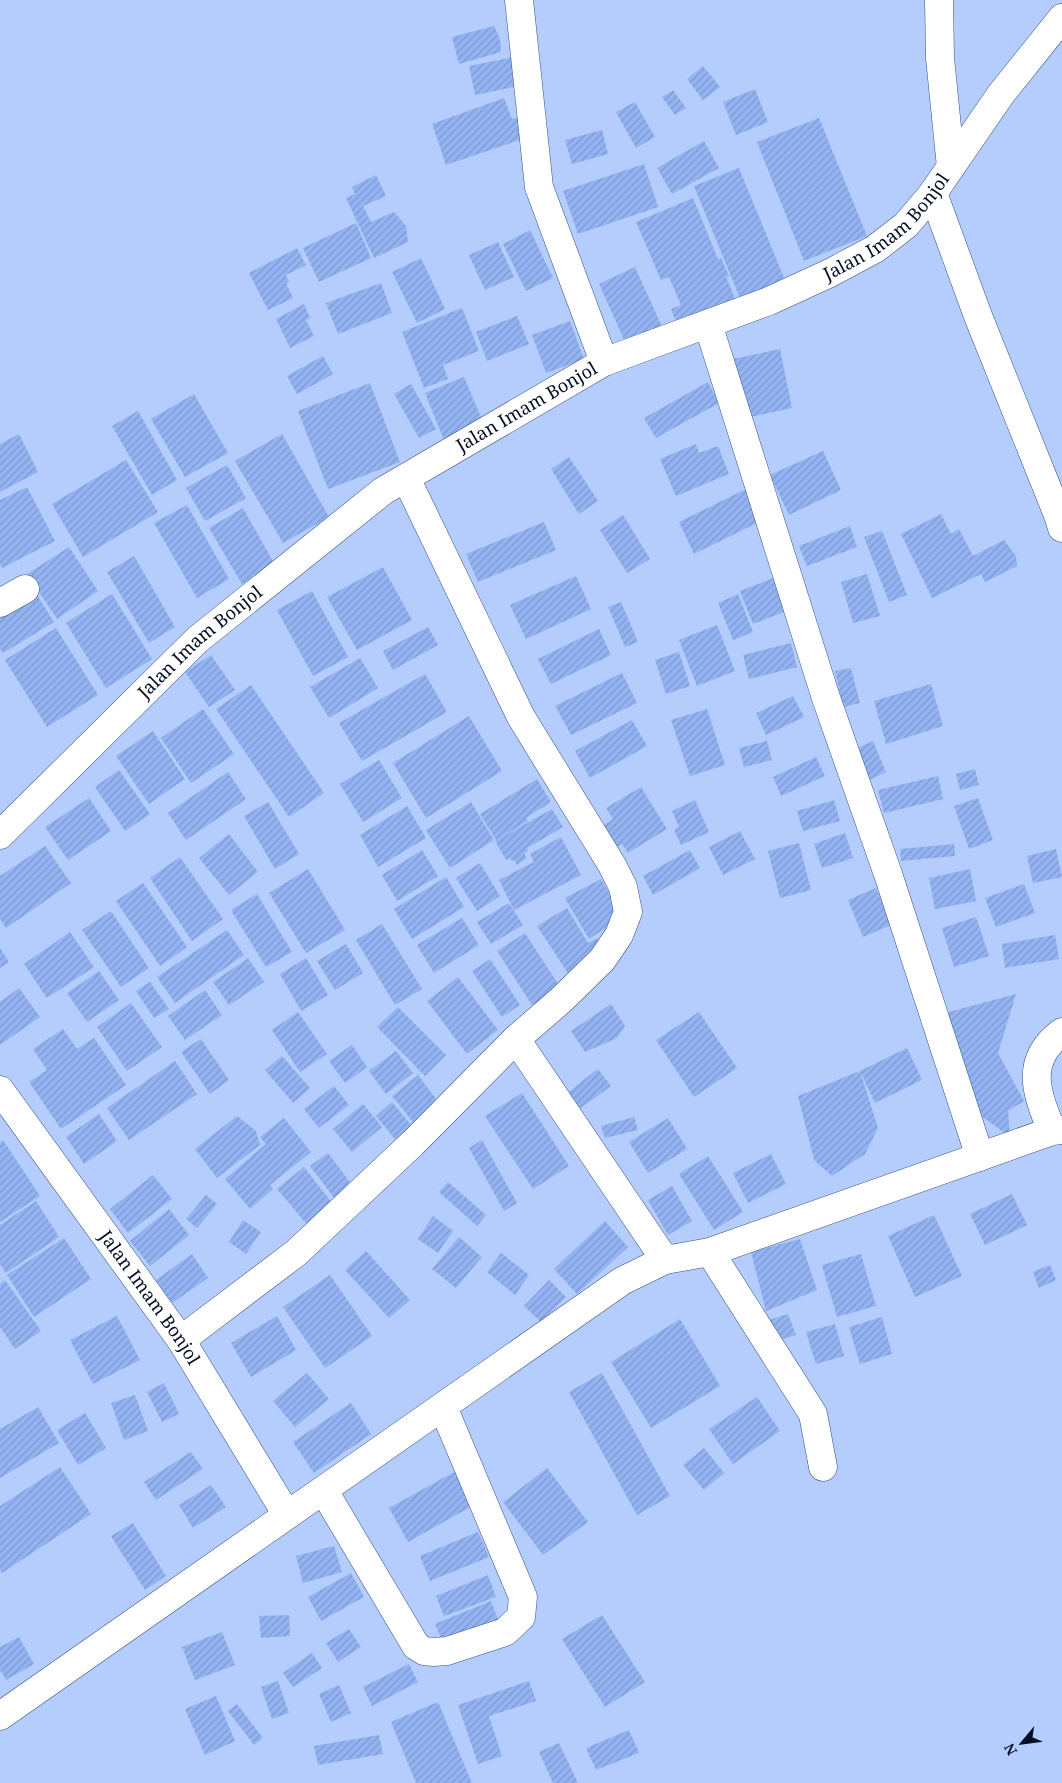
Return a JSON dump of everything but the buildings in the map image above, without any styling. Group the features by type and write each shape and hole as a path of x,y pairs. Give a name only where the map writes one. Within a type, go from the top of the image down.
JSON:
{"street":[{"path":"519,0 539,186 604,362"},
{"path":"939,0 940,58 951,167"},
{"name":"Jalan Imam Bonjol","path":"0,835 197,640 384,491 604,362 770,301 875,250 906,225 933,193 1001,94 1062,18"},
{"path":"933,193 978,316 1062,528"},
{"path":"708,324 826,698 888,874 980,1157"},
{"path":"181,1340 296,1253 413,1143 516,1039 561,1000 602,960 619,935 628,912 622,887 612,865 521,717 406,478"},
{"path":"0,604 25,589"},
{"path":"1,1712 324,1491 622,1281 665,1260 710,1252 1057,1130 1040,1101 1036,1086 1036,1070 1051,1040 1062,1032"},
{"path":"516,1039 665,1260"},
{"name":"Jalan Imam Bonjol","path":"0,1090 181,1340 287,1515"},
{"path":"710,1252 813,1414 823,1467"},
{"path":"324,1491 416,1646 434,1652 447,1651 505,1632 521,1617 523,1597 443,1407"}]}
